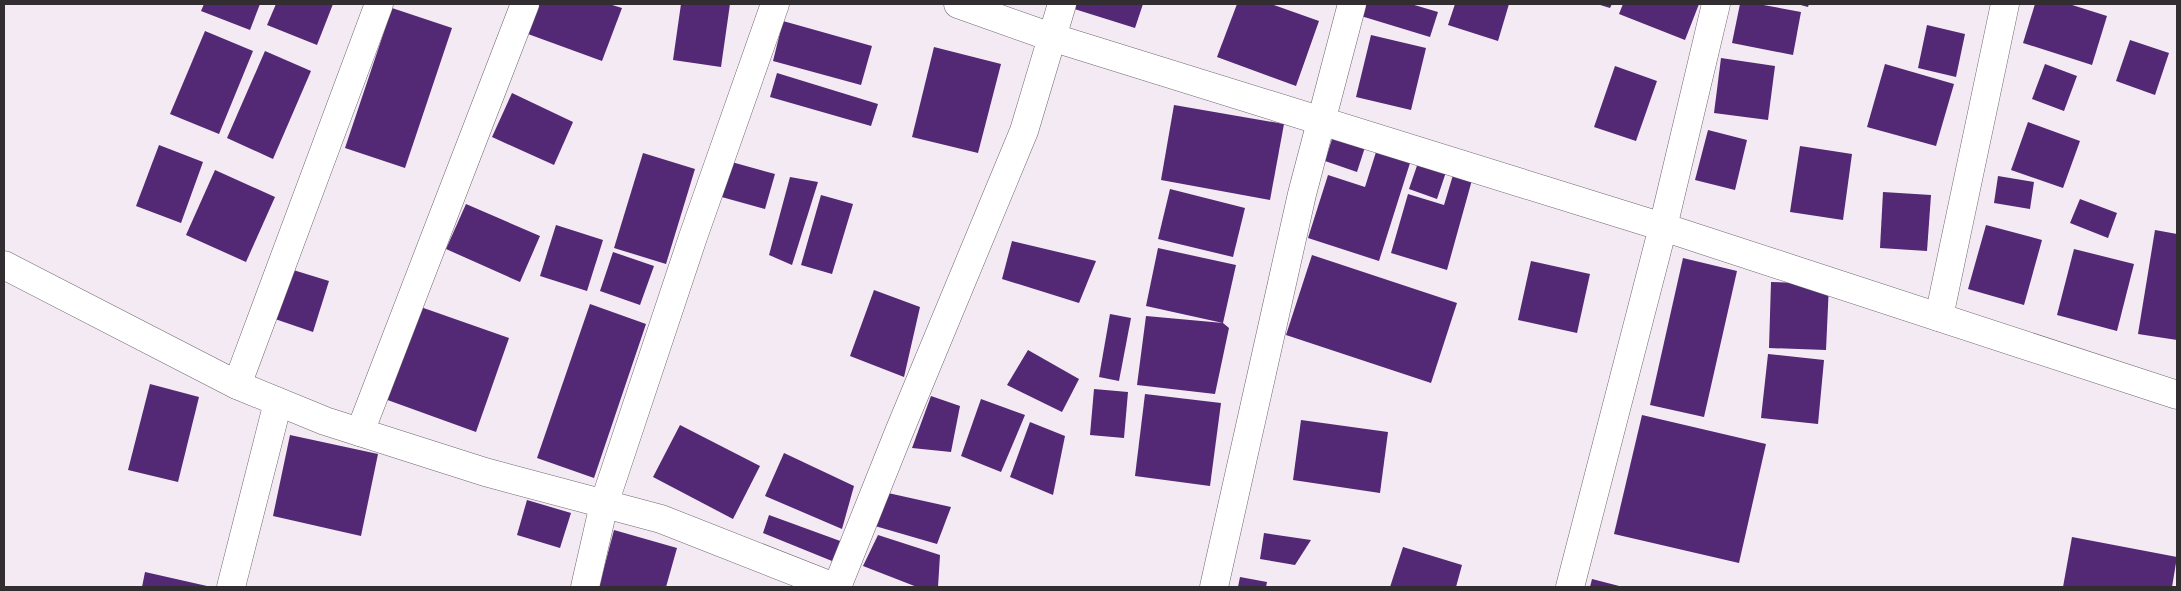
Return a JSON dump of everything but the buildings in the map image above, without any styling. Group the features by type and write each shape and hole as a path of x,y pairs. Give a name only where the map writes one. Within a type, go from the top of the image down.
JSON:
{"street":[{"path":"236,385 379,4"},
{"path":"360,432 525,4"},
{"path":"584,587 604,504 693,237 775,4"},
{"path":"958,4 1051,37 1664,226 2177,395"},
{"path":"4,265 236,385 278,402 360,432 485,472 661,519 836,587 898,432 1024,131 1062,4"},
{"path":"1214,587 1302,194 1352,4"},
{"path":"1570,587 1664,226 1716,4"},
{"path":"1939,317 2005,4"},
{"path":"231,587 278,402"}]}
